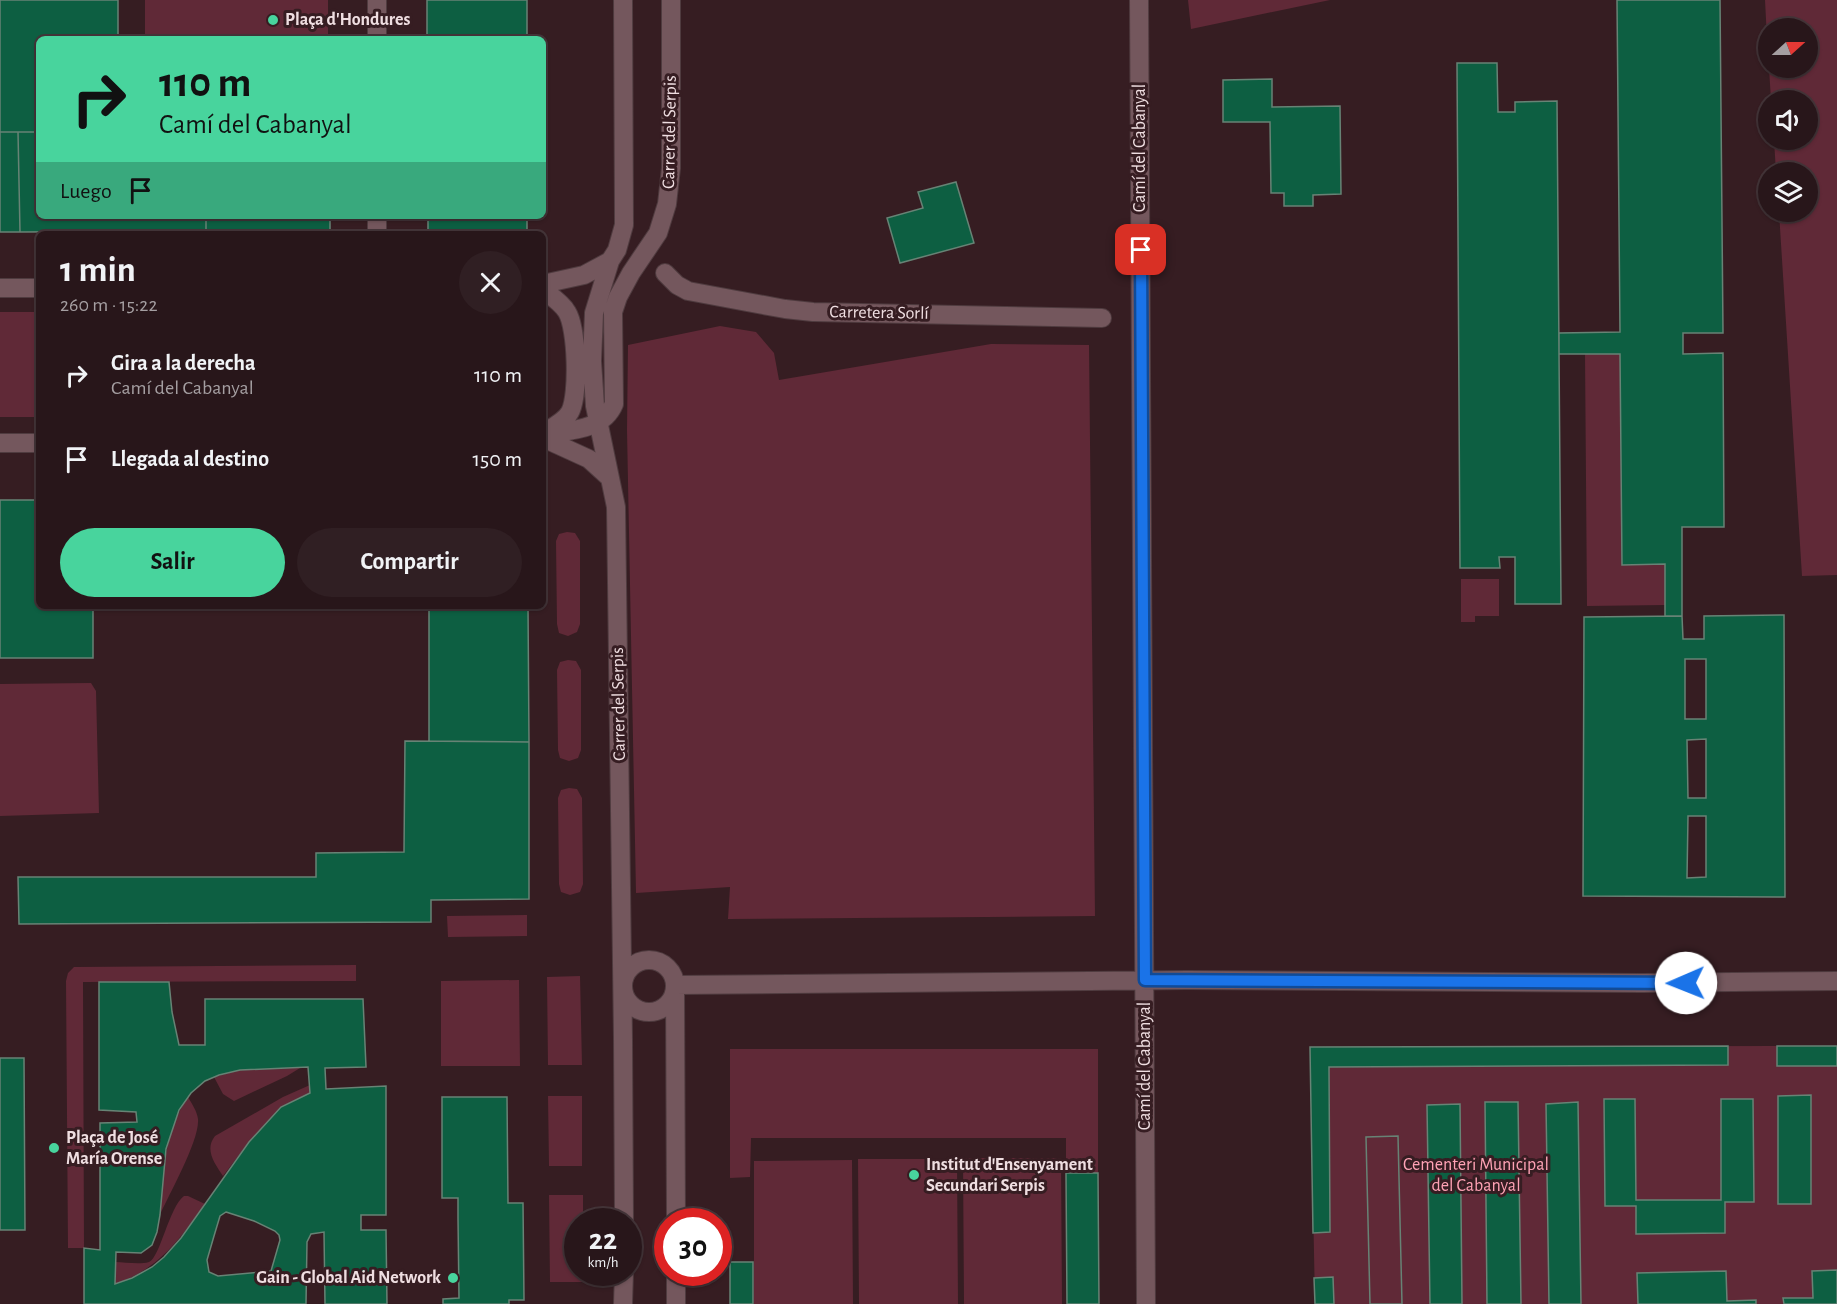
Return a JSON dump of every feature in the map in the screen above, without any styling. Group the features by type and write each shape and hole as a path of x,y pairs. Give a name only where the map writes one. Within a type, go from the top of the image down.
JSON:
{"street":[{"path":"377,0 377,36"},
{"name":"Carrer del Serpis","path":"623,0 624,225 594,313 592,361 598,424 616,507 624,1208"},
{"name":"Carrer del Serpis","path":"598,424 610,414 614,404 613,312 618,297 658,233 667,204 671,168 671,0"},
{"name":"Camí del Cabanyal","path":"1139,0 1146,1304"},
{"path":"546,283 584,275 610,261"},
{"name":"Carretera Sorlí","path":"665,273 676,285 688,291 804,311 1102,318"},
{"path":"0,288 36,288"},
{"path":"546,293 567,311 574,327 575,393 569,413 558,425 546,433"},
{"path":"546,434 598,424"},
{"path":"546,437 589,459 610,478"},
{"path":"0,443 36,443"},
{"path":"675,985 674,993 665,1006 649,1012 634,1007 624,994 623,985 625,976 636,963 644,960 662,963 669,968 673,976 675,985 676,1208"},
{"path":"675,985 1145,980 1642,983 1837,981"},
{"path":"624,1286 624,1304"},
{"path":"676,1286 676,1304"}],"green space":[{"path":"145,0 328,0 328,36 145,36"},
{"path":"1188,0 1330,0 1191,29"},
{"path":"1765,0 1837,0 1837,575 1802,576 1780,222 1818,222 1818,162 1775,162 1775,150 1818,150 1818,90 1770,90 1770,78 1818,78 1818,18 1766,18"},
{"path":"0,312 36,312 36,417 0,417"},
{"path":"720,326 756,332 774,353 779,380 991,344 1089,345 1095,916 728,919 730,887 636,893 627,430 628,345"},
{"path":"1585,354 1620,354 1623,565 1665,564 1665,605 1587,606"},
{"path":"575,533 580,541 580,624 577,632 568,636 559,633 557,624 556,541 559,534"},
{"path":"1461,579 1499,579 1499,616 1475,616 1475,622 1461,622"},
{"path":"576,661 581,670 581,750 578,758 569,761 560,758 558,750 557,670 560,662"},
{"path":"91,683 96,691 99,813 0,816 0,684"},
{"path":"577,789 582,798 583,884 580,892 570,895 561,892 559,884 558,798 561,790"},
{"path":"527,915 527,936 448,937 447,916"},
{"path":"356,965 356,981 83,982 84,1248 68,1248 66,981 68,973 74,967"},
{"path":"580,976 582,1065 548,1065 547,977"},
{"path":"519,980 520,1066 441,1066 441,981"},
{"name":"Cementeri Municipal del Cabanyal","path":"1837,1046 1837,1304 1315,1304 1310,1047"},
{"path":"730,1049 1098,1049 1098,1173 1066,1173 1066,1138 751,1138 750,1177 730,1178"},
{"path":"300,1068 234,1101 223,1094 214,1077 240,1070"},
{"path":"310,1085 310,1093 281,1108 249,1142 223,1176 211,1152 210,1146 215,1136 283,1097"},
{"path":"548,1096 582,1096 582,1166 549,1166"},
{"path":"188,1097 198,1119 197,1128 189,1153 160,1215 169,1139 180,1110"},
{"path":"963,1158 1061,1158 1062,1304 964,1304"},
{"path":"858,1159 957,1159 958,1304 859,1304"},
{"path":"852,1160 853,1304 754,1304 754,1161"},
{"path":"549,1195 583,1195 583,1208 564,1208 564,1282 550,1282"},
{"path":"184,1196 205,1204 186,1230 156,1261 144,1270 115,1284 115,1262 141,1263 149,1262 153,1258 174,1210"}],"building":[{"path":"0,0 118,0 118,36 36,36 36,132 0,132"},
{"path":"427,0 527,0 527,36 427,36"},
{"path":"1617,0 1720,0 1723,333 1683,333 1683,354 1723,353 1724,527 1682,527 1682,616 1665,616 1665,564 1622,565 1620,354 1559,354 1559,333 1620,332"},
{"path":"1457,63 1497,63 1498,112 1515,112 1515,102 1557,101 1561,604 1515,604 1515,557 1499,557 1500,568 1460,568"},
{"path":"1272,79 1272,107 1340,106 1341,194 1313,195 1313,206 1284,206 1284,193 1271,193 1270,122 1223,122 1223,80"},
{"path":"0,132 18,132 20,232 0,232"},
{"path":"18,132 36,132 36,219 206,219 206,231 20,232"},
{"path":"956,182 974,243 900,263 887,218 923,208 918,192"},
{"path":"206,219 330,219 330,230 206,231"},
{"path":"428,219 527,219 527,230 428,230"},
{"path":"0,500 36,500 36,609 93,609 93,658 0,658"},
{"path":"429,609 528,609 529,742 429,741"},
{"path":"1784,615 1785,897 1583,896 1584,617 1682,616 1683,639 1704,639 1704,616","holes":["1685,659 1706,659 1706,719 1685,719","1706,739 1706,798 1688,798 1687,740","1688,816 1706,816 1706,877 1687,878"]},
{"path":"405,741 529,742 529,899 431,900 431,922 19,924 18,877 316,877 316,853 404,852"},
{"path":"99,982 169,982 179,1045 205,1045 205,999 363,999 366,1067 325,1068 326,1089 386,1086 386,1215 361,1215 361,1230 386,1230 387,1304 325,1304 324,1232 311,1234 307,1242 306,1304 84,1304 84,1248 100,1250 100,1123 137,1122 136,1112 99,1110","holes":["308,1067 310,1093 281,1107 249,1142 181,1238 164,1257 152,1267 115,1284 116,1252 141,1253 152,1245 160,1215 166,1149 179,1110 191,1093 205,1081 240,1070","226,1212 254,1221 279,1235 280,1240 271,1271 218,1276 209,1272 207,1260 220,1216"]},
{"path":"1728,1046 1728,1065 1329,1067 1330,1232 1313,1233 1310,1047"},
{"path":"1777,1046 1837,1046 1837,1066 1777,1066"},
{"path":"0,1058 24,1058 25,1230 0,1230"},
{"path":"1811,1095 1811,1204 1778,1204 1778,1096"},
{"path":"442,1097 507,1097 508,1203 523,1203 524,1300 509,1300 509,1304 443,1304 443,1299 459,1298 458,1198 442,1198"},
{"path":"1604,1099 1635,1099 1636,1200 1721,1200 1721,1099 1753,1099 1754,1202 1725,1202 1725,1233 1636,1234 1636,1206 1605,1206"},
{"path":"1485,1102 1518,1102 1521,1304 1487,1304"},
{"path":"1578,1102 1581,1304 1549,1304 1546,1104"},
{"path":"1460,1104 1462,1304 1430,1304 1427,1105"},
{"path":"1398,1136 1402,1304 1370,1304 1366,1137"},
{"path":"1398,1136 1402,1304 1370,1304 1366,1137"},
{"path":"1066,1173 1098,1173 1099,1304 1067,1304"},
{"path":"732,1262 753,1262 753,1304 730,1304"},
{"path":"1837,1270 1837,1304 1784,1304 1783,1298 1813,1298 1812,1271"},
{"path":"1726,1271 1727,1301 1756,1300 1756,1304 1638,1304 1637,1273"},
{"path":"1333,1277 1334,1304 1315,1304 1314,1278"}],"place":[{"name":"Plaça d'Hondures","path":"273,20"},
{"name":"Plaça de José María Orense","path":"54,1148"},
{"name":"Institut d'Ensenyament Secundari Serpis","path":"914,1175"},
{"name":"Gain - Global Aid Network","path":"453,1278"}],"route":[{"path":"1141,250 1145,980 1686,983"}]}
